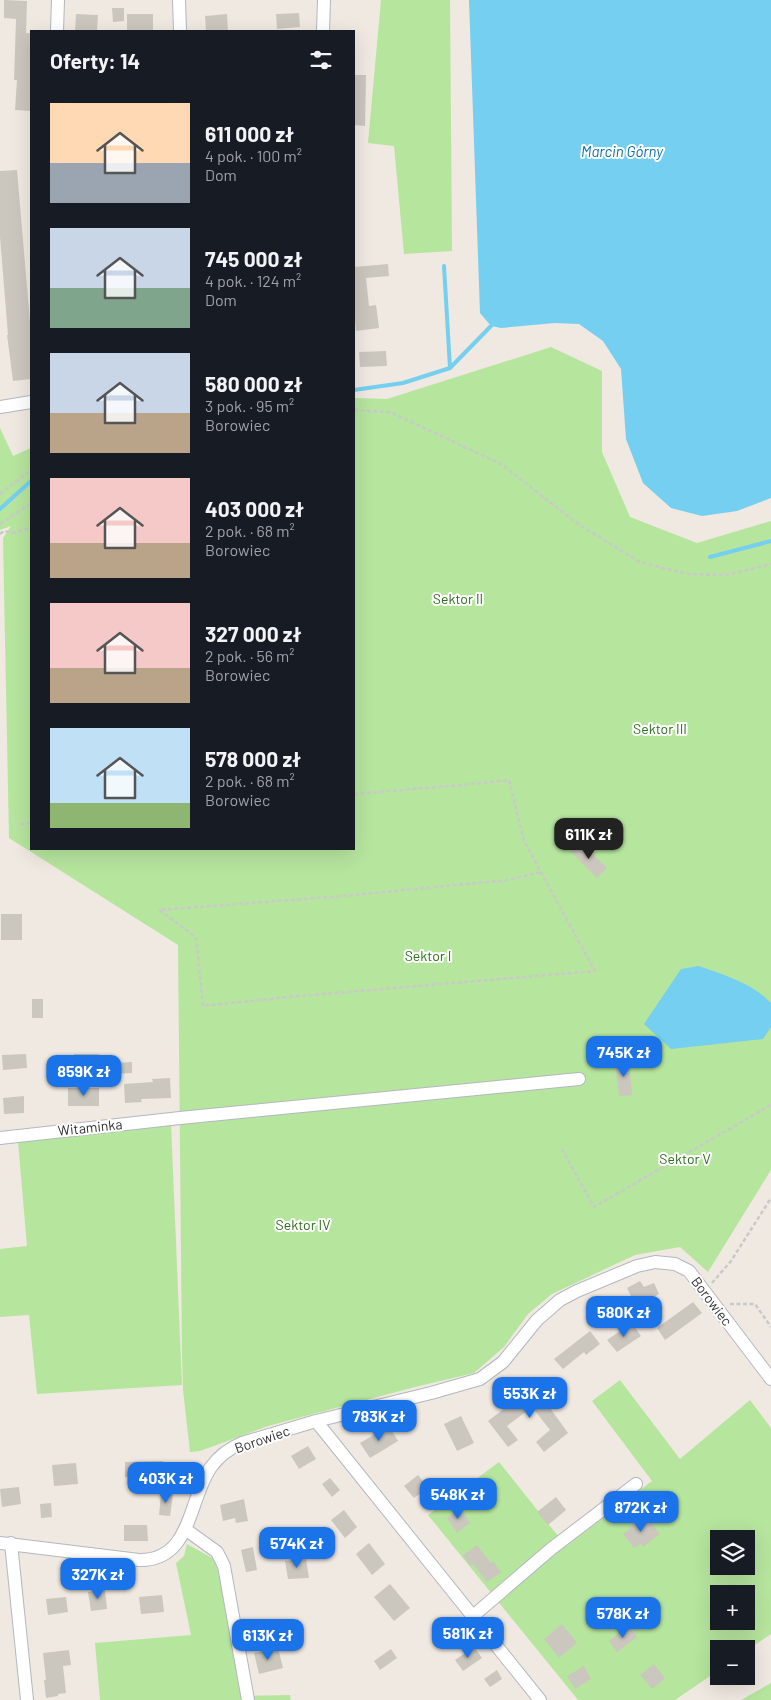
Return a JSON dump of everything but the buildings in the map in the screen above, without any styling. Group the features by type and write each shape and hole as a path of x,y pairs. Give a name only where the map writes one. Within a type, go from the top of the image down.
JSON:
{"street":[{"path":"57,30 58,0"},
{"path":"179,0 180,30"},
{"path":"323,30 324,0"},
{"path":"0,407 30,402"},
{"name":"Witaminka","path":"0,1138 180,1118 579,1079"},
{"name":"Borowiec","path":"5,1543 144,1561 168,1553 179,1542 207,1474 222,1455 242,1443 316,1422 431,1394 480,1379 503,1362 542,1315 560,1300 577,1291 644,1264 662,1262 680,1266 688,1271 771,1380"},
{"path":"316,1422 540,1700"},
{"path":"473,1616 551,1549 636,1484"},
{"path":"185,1529 217,1552 224,1566 248,1700"},
{"path":"5,1543 27,1700"}],"path":[{"path":"355,410 390,412 501,464 578,524 640,562 687,574 726,576 771,564"},
{"path":"0,494 30,471"},
{"path":"0,524 30,504"},
{"path":"0,534 4,531 13,533 30,528"},
{"path":"355,794 509,780 524,841 595,971 203,1006 196,937 159,910 343,896 508,880 540,872"},
{"path":"20,824 30,823"},
{"path":"562,1149 594,1207 771,1105"},
{"path":"705,1292 731,1261 771,1198"},
{"path":"715,1305 754,1304 771,1327"}],"green space":[{"path":"381,0 450,0 452,251 404,254 394,146 368,143"},
{"path":"551,347 602,371 602,452 630,517 697,543 771,521 771,1170 708,1272 680,1247 635,1255 552,1294 528,1314 504,1347 474,1373 268,1426 200,1451 190,1452 183,1390 182,1354 178,945 9,838 3,538 11,526 0,530 0,428 13,456 30,448 30,850 355,850 355,398 387,399"},
{"path":"171,1123 182,1385 37,1394 29,1315 0,1317 0,1249 27,1246 18,1142"},
{"path":"620,1380 680,1459 750,1400 771,1428 771,1634 755,1645 755,1640 710,1640 710,1676 675,1700 578,1700 428,1515 499,1462 566,1546 652,1481 592,1401"},
{"path":"187,1544 214,1559 222,1583 246,1696 290,1695 291,1700 100,1700 95,1643 191,1635 176,1563 184,1556"},
{"path":"771,1683 771,1700 741,1700"}],"water":[{"name":"Marcin Górny","path":"469,0 771,0 771,498 737,511 702,516 671,508 643,483 626,439 621,369 603,341 579,324 555,323 501,328 491,326 480,313"},
{"path":"699,966 728,976 746,985 771,1003 771,1027 763,1039 671,1049 644,1024 681,969"}],"waterway":[{"path":"444,266 450,368"},
{"path":"355,390 403,383 450,368 491,326"},
{"path":"0,509 30,482"},
{"path":"710,557 771,541"}],"park label":[{"name":"Sektor II","path":"458,598"},
{"name":"Sektor III","path":"660,728"},
{"name":"Sektor I","path":"428,955"},
{"name":"Sektor V","path":"685,1158"},
{"name":"Sektor IV","path":"303,1224"}]}
